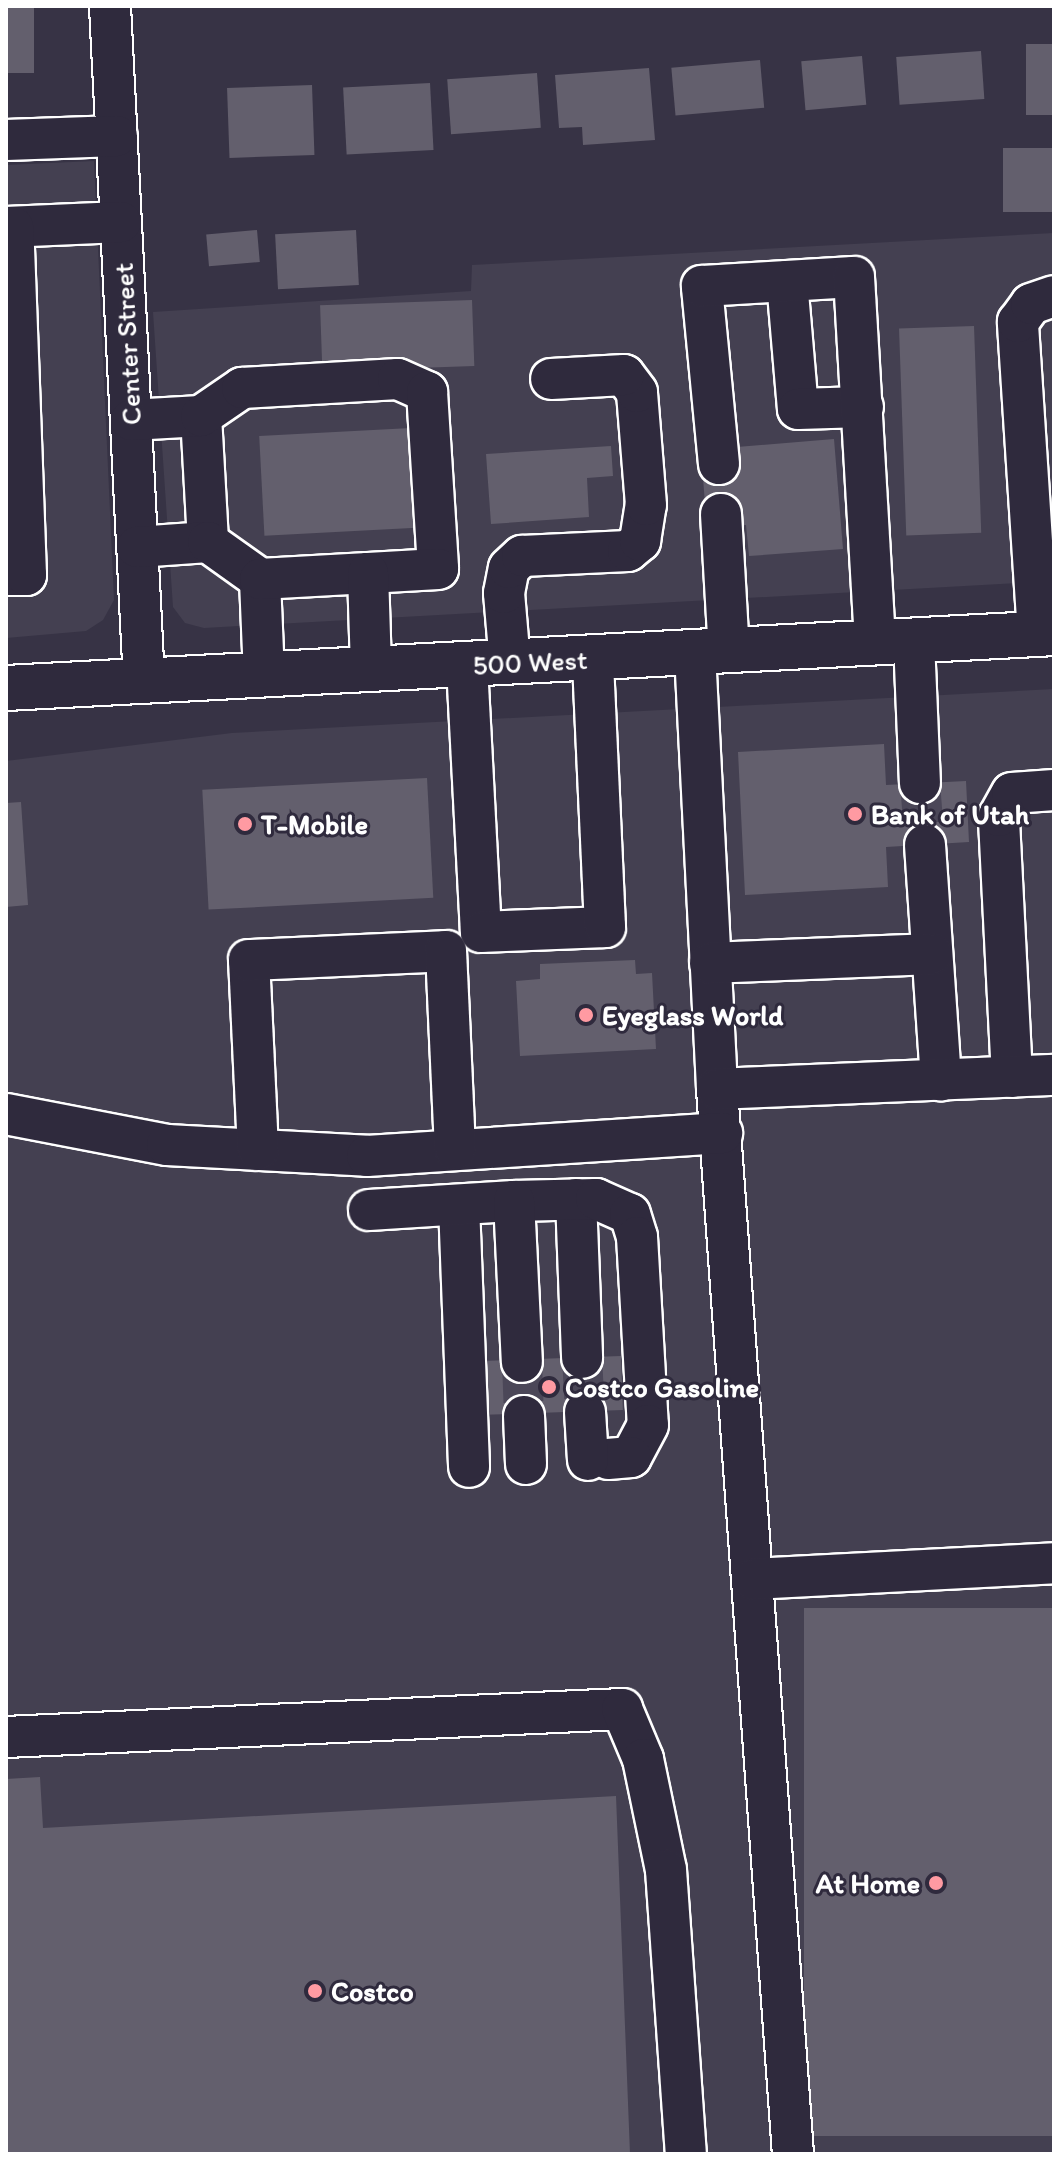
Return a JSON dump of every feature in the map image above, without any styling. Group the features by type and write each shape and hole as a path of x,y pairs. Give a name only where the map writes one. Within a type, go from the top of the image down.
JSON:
{"main road":[{"name":"500 West","path":"6,688 1046,634"}],"street":[{"name":"Center Street","path":"110,6 144,681"},
{"path":"6,140 117,136"},
{"path":"6,575 26,575 10,227 121,222"},
{"path":"719,464 702,286 854,277 863,407 895,642 920,783"},
{"path":"787,281 798,409 863,407"},
{"path":"1046,634 1018,322 1031,304 1054,296"},
{"path":"510,663 504,593 509,568 522,556 628,551 640,541 646,505 637,392 624,375 551,379"},
{"path":"131,420 201,416 242,388 398,379 427,392 438,569 260,579 208,542 137,547"},
{"path":"201,416 208,542"},
{"path":"721,514 712,652 710,963 793,2154"},
{"path":"368,573 371,670"},
{"path":"260,579 264,676"},
{"path":"467,666 481,932 605,927 593,659"},
{"path":"1012,1077 999,816 1012,793 1054,790"},
{"path":"925,845 941,1080"},
{"path":"258,1150 249,960 446,951 455,1150"},
{"path":"710,963 932,954"},
{"path":"717,1089 1054,1075"},
{"path":"6,1114 167,1145 367,1156 722,1133"},
{"path":"576,1199 582,1358"},
{"path":"369,1210 596,1199 630,1214 637,1237 648,1425 631,1457 598,1460 585,1412"},
{"path":"514,1201 522,1362"},
{"path":"459,1205 469,1467"},
{"path":"524,1416 526,1464"},
{"path":"753,1579 1054,1563"},
{"path":"6,1737 622,1709 643,1759 666,1870 686,2154"}],"shaded area":[{"path":"94,161 114,600 103,620 86,631 6,638 6,165"},
{"path":"1054,233 1054,581 204,628 185,623 173,607 153,312 471,291 472,265"},
{"path":"1054,689 1054,2154 6,2154 6,761 232,733"}],"building":[{"path":"6,6 34,6 34,73 6,73"},
{"path":"1026,44 1054,44 1054,115 1026,115"},
{"path":"981,51 984,99 900,105 896,57"},
{"path":"862,56 866,105 806,110 801,61"},
{"path":"760,60 764,108 676,116 671,68"},
{"path":"649,68 655,140 583,145 582,127 559,128 555,75"},
{"path":"537,73 541,128 451,134 447,79"},
{"path":"430,83 434,150 347,154 343,88"},
{"path":"312,85 314,155 229,158 227,88"},
{"path":"1003,148 1054,148 1054,212 1003,212"},
{"path":"257,230 260,262 209,266 206,234"},
{"path":"356,230 359,285 278,289 275,234"},
{"path":"472,300 474,366 322,371 320,305"},
{"path":"974,326 981,533 906,535 899,329"},
{"path":"411,428 416,528 264,536 259,436"},
{"path":"834,439 843,549 749,556 746,525 707,529 703,478 739,476 737,447"},
{"path":"611,446 613,476 587,478 589,517 491,524 486,454"},
{"name":"Bank of Utah","path":"884,744 886,785 966,781 969,842 886,847 888,887 745,895 738,752"},
{"path":"427,778 433,898 209,910 202,790"},
{"path":"21,802 28,905 6,907 6,803"},
{"name":"Eyeglass World","path":"635,960 636,974 652,973 656,1049 520,1056 516,981 540,979 540,964"},
{"name":"Costco Gasoline","path":"621,1356 623,1410 476,1415 474,1361"},
{"name":"At Home","path":"804,1608 1054,1608 1054,2136 804,2136"},
{"name":"Costco","path":"40,1777 43,1828 616,1796 630,2154 6,2154 6,1779"}],"tunnel":[{"path":"920,783 925,845"},
{"path":"582,1358 585,1412"},
{"path":"522,1362 524,1416"}],"place":[{"name":"Bank of Utah","path":"855,814"},
{"name":"T-Mobile","path":"245,824"},
{"name":"Eyeglass World","path":"586,1015"},
{"name":"Costco Gasoline","path":"549,1387"},
{"name":"At Home","path":"936,1883"},
{"name":"Costco","path":"315,1991"}]}
